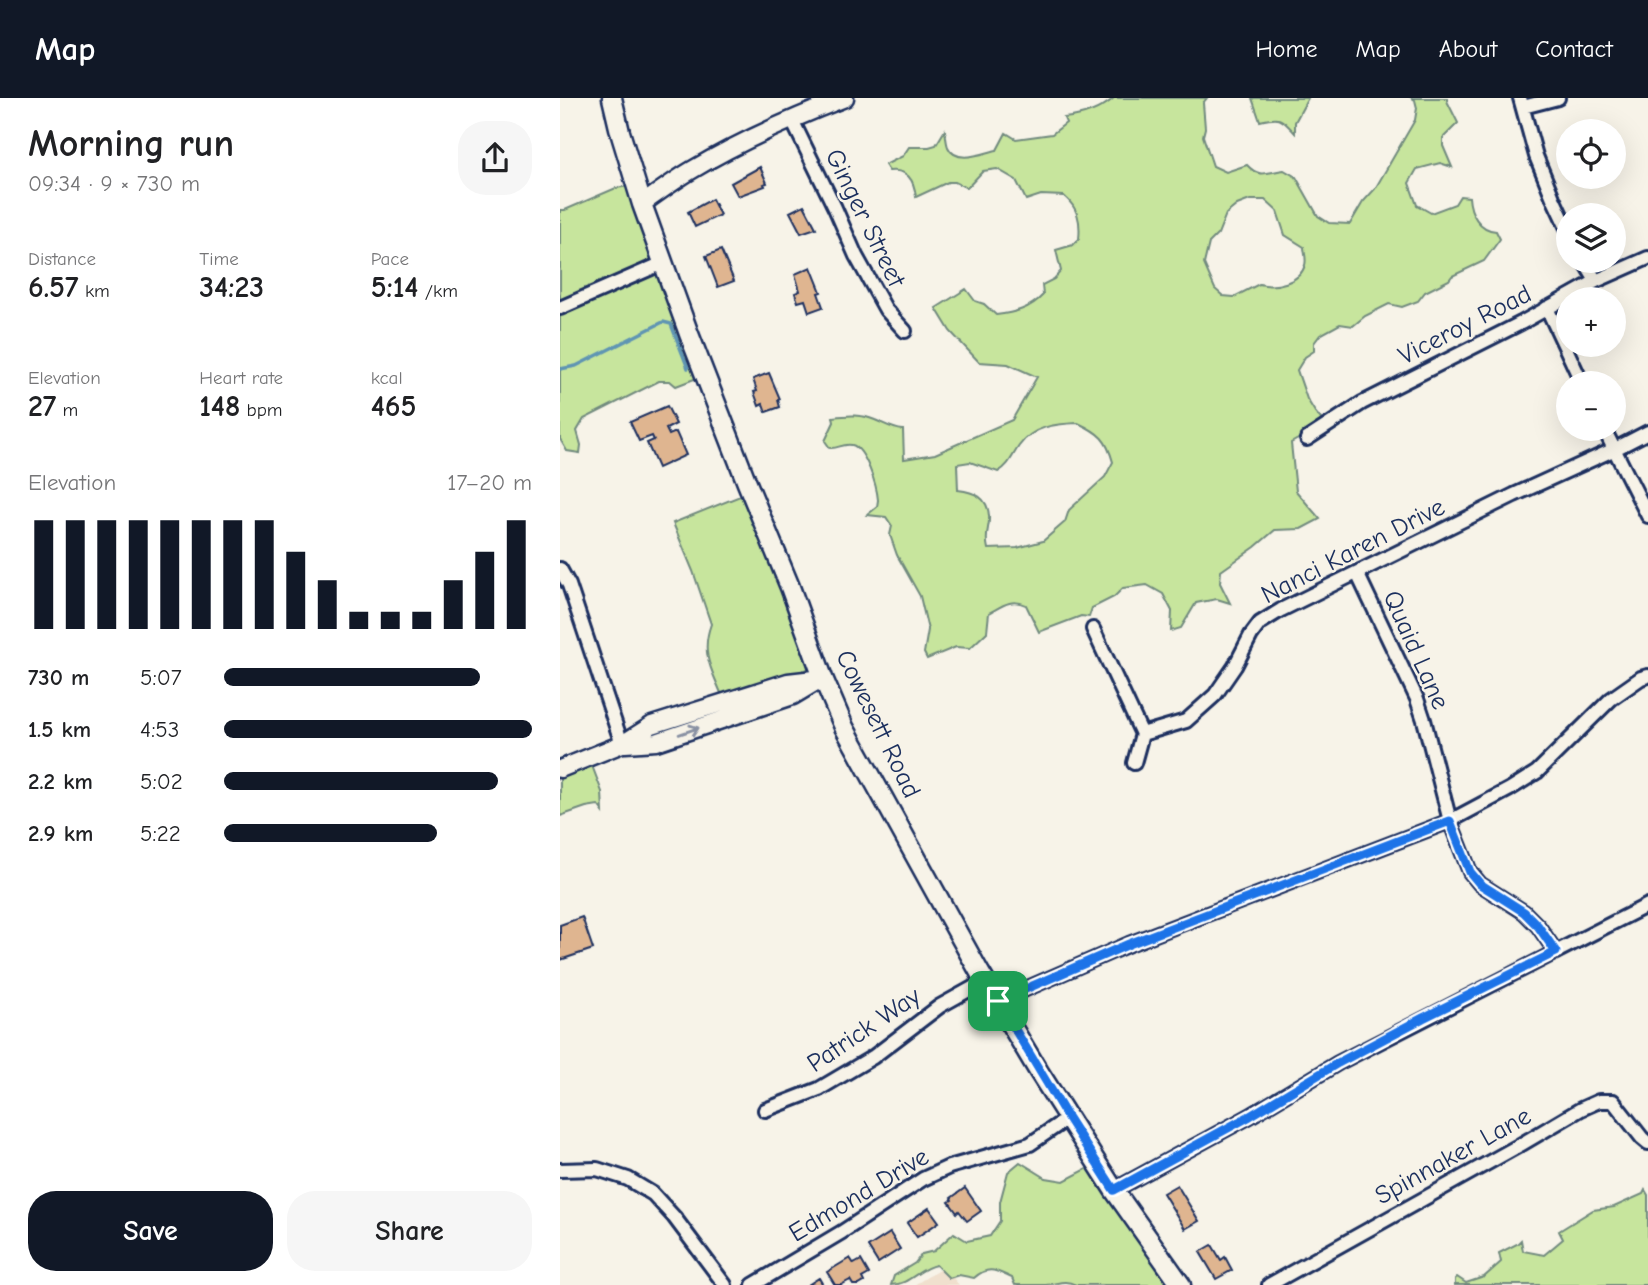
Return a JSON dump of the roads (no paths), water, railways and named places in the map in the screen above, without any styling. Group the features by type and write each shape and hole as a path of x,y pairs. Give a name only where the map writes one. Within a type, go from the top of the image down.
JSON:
{"main road":[{"name":"Cowesett Road","path":"612,98 642,204 663,263 844,727 985,981 1114,1190 1181,1285"}],"street":[{"path":"642,204 692,169 792,120 845,98"},
{"path":"1556,204 1536,156 1521,103 1558,98"},
{"name":"Ginger Street","path":"792,120 856,256 886,310 905,331"},
{"name":"Viceroy Road","path":"1307,439 1363,403 1521,323 1596,281 1648,258"},
{"path":"560,308 663,263"},
{"path":"1591,273 1596,281"},
{"path":"1547,308 1576,371"},
{"name":"Nanci Karen Drive","path":"1142,734 1186,721 1215,695 1260,623 1281,610 1648,432"},
{"path":"1611,441 1648,516"},
{"path":"560,569 569,585 622,744"},
{"name":"Quaid Lane","path":"1357,573 1417,699 1450,821 1470,872 1480,884 1524,912 1538,926 1556,952"},
{"path":"1093,629 1142,734 1134,763"},
{"path":"998,1001 1129,944 1450,821 1537,772 1611,699 1648,676"},
{"path":"560,769 622,744 652,725 788,681 823,678"},
{"path":"1114,1190 1250,1116 1338,1063 1648,905"},
{"name":"Patrick Way","path":"765,1110 819,1089 873,1057 940,1006 985,981"},
{"name":"Spinnaker Lane","path":"1269,1285 1599,1101 1613,1101 1648,1143"},
{"name":"Edmond Drive","path":"753,1285 842,1232 923,1179 949,1167 1030,1144 1068,1118"},
{"path":"560,1170 597,1169 628,1179 653,1194 674,1217 725,1285"}],"waterway":[{"path":"560,369 576,366 663,322 671,324 688,368"}]}
